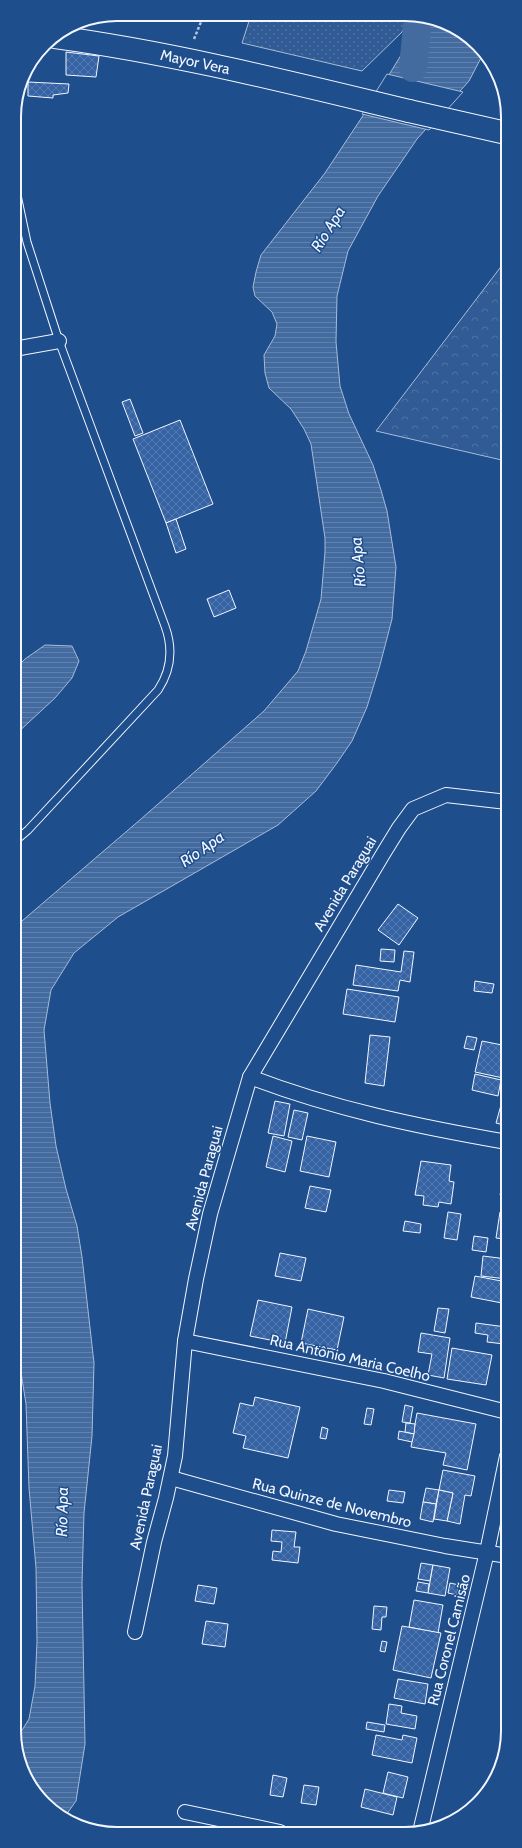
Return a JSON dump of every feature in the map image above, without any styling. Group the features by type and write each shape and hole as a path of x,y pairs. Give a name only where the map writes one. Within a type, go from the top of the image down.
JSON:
{"main road":[{"name":"Mayor Vera","path":"63,38 139,50 501,132"}],"street":[{"path":"21,348 59,341"},
{"name":"Avenida Paraguai","path":"135,1632 154,1542 171,1478 175,1456 185,1341 196,1278 210,1214 250,1077 399,828 413,809 446,795 501,801"},
{"path":"250,1077 293,1094 335,1106 448,1132 501,1141"},
{"name":"Rua Antônio Maria Coelho","path":"185,1341 384,1381 501,1410"},
{"name":"Rua Quinze de Novembro","path":"171,1478 336,1524 445,1546 501,1555"},
{"name":"Rua Coronel Camisão","path":"422,1825 488,1552 501,1490"},
{"path":"185,1812 256,1827"}],"lane":[{"path":"21,214 27,242 59,341 170,638 170,663 164,682 158,690 21,836"}],"path":[{"path":"194,39 202,21"}],"green space":[{"path":"249,21 405,21 407,24 402,32 362,71 242,43"},
{"path":"501,267 501,460 376,431"}],"water":[{"path":"421,23 436,26 453,34 473,49 481,59 469,81 417,139 378,196 348,251 337,296 336,342 340,386 349,414 373,465 381,490 387,511 396,567 392,619 367,707 352,741 316,791 278,825 118,917 74,953 51,990 44,1030 50,1103 56,1146 66,1189 77,1226 94,1363 92,1436 84,1513 82,1584 85,1744 76,1801 67,1813 49,1799 34,1779 26,1762 21,1737 21,1732 29,1719 35,1686 37,1642 36,1568 29,1488 26,1404 21,1372 21,922 264,711 298,671 306,651 321,599 325,538 311,444 304,429 291,409 269,388 265,373 264,355 275,336 277,324 272,312 255,296 253,287 261,255 325,173 376,96"},
{"path":"45,645 72,646 79,661 72,678 55,698 21,729 21,663"}],"pier":[{"path":"387,74 463,92 429,130 362,114"}],"building":[{"path":"66,52 99,56 96,77 66,75"},
{"path":"28,82 69,84 68,93 53,95 53,98 28,96"},
{"path":"130,399 143,433 135,436 122,402"},
{"path":"180,420 213,504 166,523 133,439"},
{"path":"176,519 186,549 176,553 166,523"},
{"path":"229,590 236,608 214,617 207,599"},
{"path":"398,904 418,918 399,945 378,930"},
{"path":"381,949 395,950 394,962 380,961"},
{"path":"404,951 414,952 410,982 400,980 398,991 353,985 356,965 401,972"},
{"path":"475,981 494,984 492,993 474,991"},
{"path":"347,989 399,997 395,1022 343,1014"},
{"path":"370,1035 390,1037 384,1086 365,1083"},
{"path":"467,1036 477,1038 474,1050 464,1048"},
{"path":"482,1041 501,1045 501,1078 475,1072"},
{"path":"475,1074 501,1080 498,1096 472,1090"},
{"path":"275,1101 290,1104 284,1136 268,1133"},
{"path":"501,1105 501,1124 496,1123"},
{"path":"294,1110 308,1113 302,1140 288,1137"},
{"path":"273,1136 292,1141 285,1172 266,1167"},
{"path":"307,1136 336,1142 329,1177 300,1171"},
{"path":"421,1161 451,1165 449,1181 454,1182 451,1204 439,1202 438,1207 423,1205 424,1196 415,1195"},
{"path":"310,1186 331,1190 326,1212 305,1208"},
{"path":"448,1212 461,1214 457,1240 444,1238"},
{"path":"500,1212 501,1212 501,1239 496,1238"},
{"path":"405,1221 421,1224 420,1233 403,1231"},
{"path":"474,1236 488,1238 486,1252 472,1250"},
{"path":"280,1253 306,1258 301,1281 275,1276"},
{"path":"483,1256 501,1258 501,1278 481,1276"},
{"path":"475,1276 501,1281 501,1303 471,1297"},
{"path":"258,1300 292,1307 285,1343 250,1336"},
{"path":"438,1308 449,1309 445,1333 434,1331"},
{"path":"308,1309 344,1317 337,1350 301,1343"},
{"path":"476,1323 501,1326 501,1344 487,1342 488,1335 475,1333"},
{"path":"421,1333 450,1338 444,1378 428,1375 432,1354 418,1352"},
{"path":"452,1348 492,1355 486,1385 447,1379"},
{"path":"255,1397 300,1407 288,1458 243,1448 246,1436 233,1433 240,1403 253,1406"},
{"path":"405,1405 413,1407 410,1423 402,1422"},
{"path":"367,1408 374,1409 371,1425 364,1424"},
{"path":"417,1413 476,1424 467,1470 443,1465 446,1453 411,1447"},
{"path":"406,1423 415,1424 414,1434 405,1432"},
{"path":"322,1427 328,1429 326,1439 320,1438"},
{"path":"399,1431 414,1434 412,1442 398,1439"},
{"path":"443,1470 475,1476 471,1496 465,1495 460,1524 447,1521 453,1493 439,1490"},
{"path":"426,1488 439,1490 436,1504 423,1502"},
{"path":"389,1490 405,1492 403,1503 387,1501"},
{"path":"439,1490 453,1493 447,1521 434,1519"},
{"path":"423,1502 436,1504 433,1522 420,1519"},
{"path":"272,1530 296,1532 294,1547 300,1547 298,1563 272,1560 273,1551 281,1552 282,1542 271,1541"},
{"path":"421,1563 433,1565 430,1581 418,1579"},
{"path":"433,1565 450,1568 445,1596 428,1593"},
{"path":"418,1582 429,1584 428,1593 416,1591"},
{"path":"450,1583 459,1585 457,1595 448,1593"},
{"path":"198,1585 217,1588 214,1604 195,1601"},
{"path":"414,1600 443,1605 438,1633 409,1627"},
{"path":"374,1606 387,1607 386,1617 382,1617 381,1630 372,1629"},
{"path":"206,1621 228,1624 225,1647 202,1644"},
{"path":"402,1626 441,1633 431,1678 393,1670"},
{"path":"382,1641 387,1642 385,1652 380,1651"},
{"path":"398,1679 428,1684 425,1704 394,1698"},
{"path":"389,1704 402,1706 401,1713 417,1716 415,1729 386,1724"},
{"path":"367,1722 385,1725 384,1732 366,1729"},
{"path":"376,1735 402,1740 403,1735 417,1738 412,1763 372,1755"},
{"path":"388,1772 408,1777 403,1798 383,1793"},
{"path":"273,1775 287,1778 283,1797 270,1795"},
{"path":"304,1785 319,1787 316,1805 301,1803"},
{"path":"365,1789 397,1797 393,1815 361,1807"}],"waterway":[{"name":"Río Apa","path":"413,68 417,22"}]}
